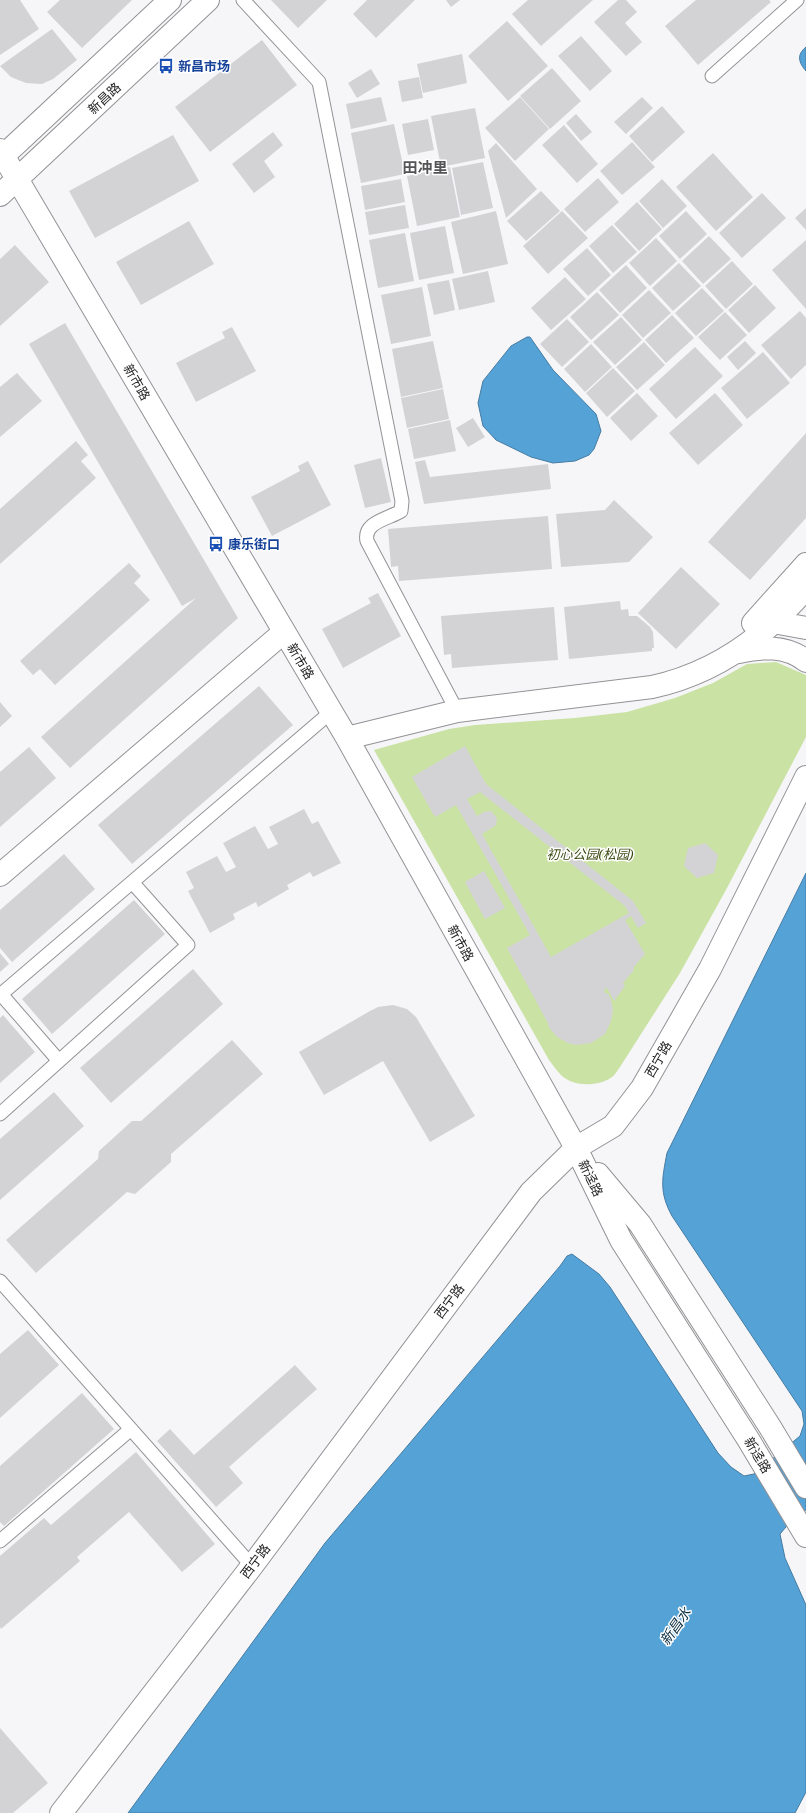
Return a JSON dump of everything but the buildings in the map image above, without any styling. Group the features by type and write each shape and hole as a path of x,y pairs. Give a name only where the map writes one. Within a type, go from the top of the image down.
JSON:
{"street":[{"name":"新昌路","path":"1,155 170,0"},
{"name":"新昌路","path":"0,195 208,0"},
{"name":"新市路","path":"1,155 18,179 332,712 576,1148"},
{"path":"729,656 760,614 806,564"},
{"path":"347,738 457,711 652,686 677,681 696,674 729,656 761,634 806,589"},
{"path":"772,622 806,628"},
{"path":"0,875 284,632"},
{"path":"729,656 760,648 779,649 799,655 806,661"},
{"name":"西宁路","path":"61,1813 252,1566 531,1192 576,1148 614,1126 642,1088 710,969 806,777"},
{"name":"新迳路","path":"576,1148 640,1224 770,1426 806,1487"},
{"name":"新迳路","path":"576,1148 621,1240 748,1439 806,1536"}],"lane":[{"path":"243,0 319,82 403,506 401,511 369,528 366,535 367,541 457,711"},
{"path":"712,76 797,0"},
{"path":"59,1061 0,994 332,712"},
{"path":"0,1114 188,945 132,882"},
{"path":"0,1281 252,1566"},
{"path":"0,1541 131,1429"}],"green space":[{"name":"初心公园(松园)","path":"776,662 806,675 806,737 727,888 680,973 616,1073 612,1077 600,1083 579,1084 572,1082 566,1079 549,1060 374,750 449,729 475,725 575,718 627,712 675,698 713,683 747,664"}],"water":[{"path":"806,47 806,71 800,62 800,56"},
{"path":"527,337 530,337 553,370 596,414 601,431 594,449 589,455 575,461 553,463 531,457 496,440 483,426 478,403 483,381 511,346"},
{"name":"新昌水","path":"806,873 806,1510 797,1514 780,1534 785,1558 806,1605 806,1792 795,1813 128,1813 325,1543 567,1256 572,1254 599,1274 610,1287 718,1453 731,1467 744,1476 754,1474 800,1436 804,1424 802,1411 672,1216 663,1192 663,1178 667,1153"}],"place":[{"name":"新昌市场","path":"166,66"},
{"name":"康乐街口","path":"216,544"}],"district":[{"name":"田冲里","path":"425,167"}]}
